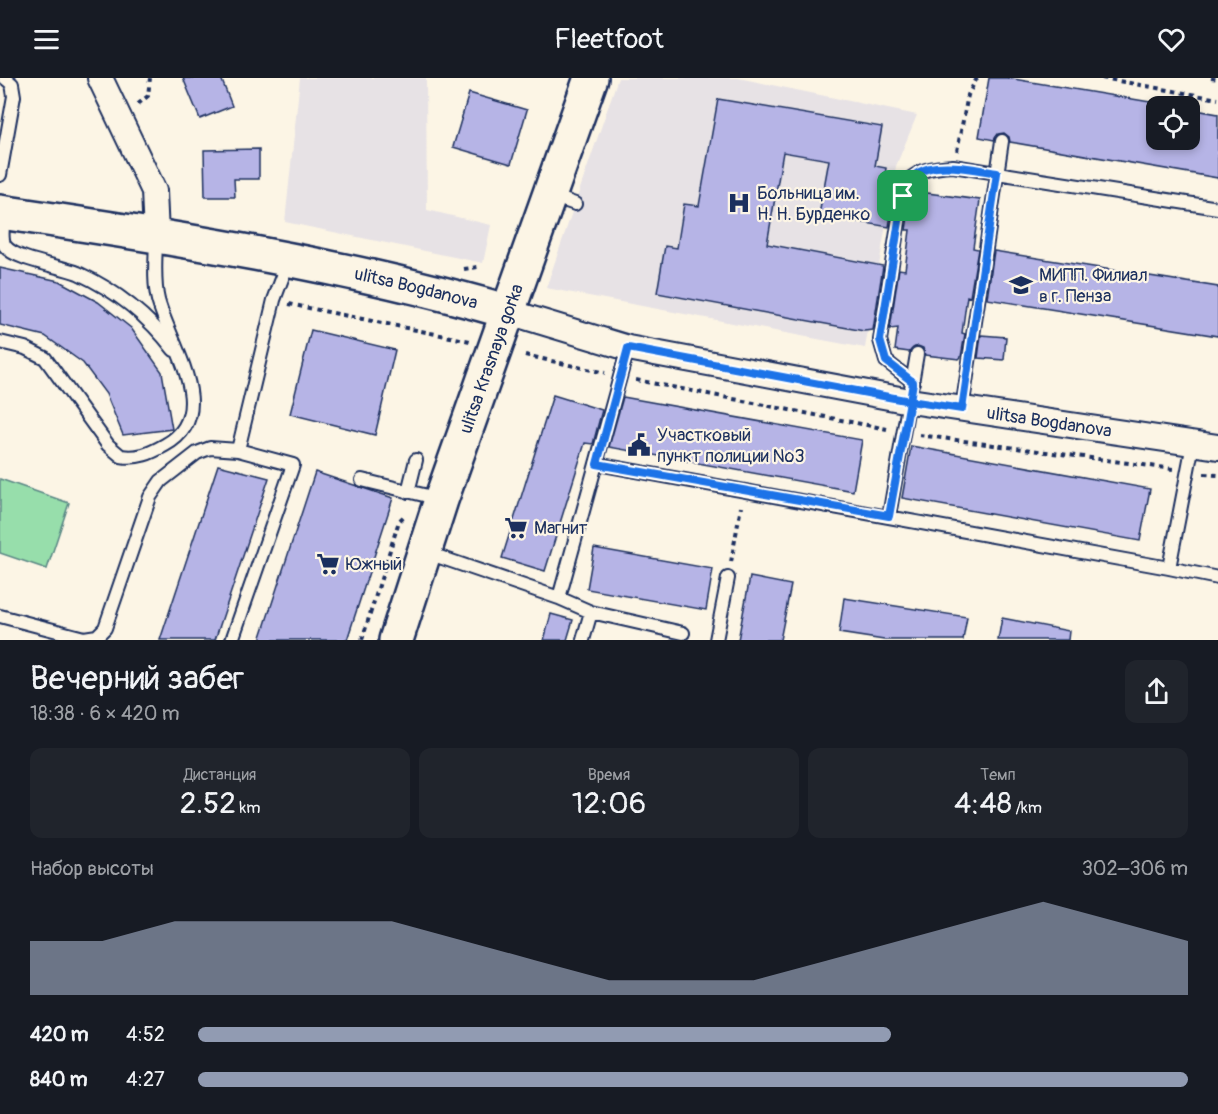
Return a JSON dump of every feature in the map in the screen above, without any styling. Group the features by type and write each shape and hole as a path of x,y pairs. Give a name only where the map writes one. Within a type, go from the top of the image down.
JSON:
{"main road":[{"name":"ulitsa Krasnaya gorka","path":"396,640 441,500 509,312 563,200 591,78"},
{"name":"ulitsa Bogdanova","path":"2,212 156,235 289,260 469,300 509,312"}],"street":[{"path":"100,78 154,190 156,235"},
{"name":"ulitsa Bogdanova","path":"509,312 628,348 912,391 962,409 1218,447"}],"lane":[{"path":"0,175 14,96 12,84 5,78"},
{"path":"962,409 1002,141"},
{"path":"912,391 886,361 880,340 904,187 912,175 940,167 953,166 1218,208"},
{"path":"2,212 3,243 7,247 18,254 77,273 123,299 152,323 182,361"},
{"path":"0,342 25,348 45,358 114,452 127,457 152,452 174,440 185,429 191,402 182,361 159,302 156,235"},
{"path":"238,450 274,300 289,260"},
{"path":"559,598 628,348"},
{"path":"889,516 917,354"},
{"path":"1169,568 1193,444"},
{"path":"0,616 84,638 97,636 105,628 155,488 204,450 217,447 238,450 293,465 232,640"},
{"path":"408,492 416,460"},
{"path":"597,464 1218,578"},
{"path":"362,480 441,500"},
{"path":"424,551 559,598 591,612 683,633"},
{"path":"716,640 728,578"},
{"path":"583,640 591,612"}],"path":[{"path":"117,113 148,96 150,78"},
{"path":"953,166 968,95 977,78"},
{"path":"1102,78 1218,99"},
{"path":"1211,78 1218,79"},
{"path":"312,310 478,343"},
{"path":"525,355 621,377 905,433 1218,476"},
{"path":"728,578 744,490"},
{"path":"362,640 399,521"}],"shaded area":[{"path":"300,78 426,78 427,210 491,225 483,263 285,222"},
{"path":"618,78 738,78 917,115 896,166 865,348 546,288"}],"green space":[{"path":"0,479 69,503 47,569 0,553"}],"building":[{"path":"183,78 221,78 232,106 200,119"},
{"path":"989,78 1007,78 1146,101 1146,150 1200,150 1200,111 1218,114 1218,178 1010,142 1009,137 1004,133 998,134 994,140 979,137"},
{"path":"469,93 527,110 511,164 453,147"},
{"path":"718,99 882,127 875,166 886,168 883,187 895,189 889,227 819,215 829,160 783,152 767,244 883,266 873,330 864,331 657,293 665,246 677,248 684,204 699,206"},
{"path":"259,149 259,179 234,179 235,197 205,197 204,150"},
{"path":"912,191 980,200 973,248 978,249 970,297 967,296 962,333 965,334 959,359 925,355 923,348 918,346 909,352 895,350 898,328 890,329 899,269 905,270 910,230 906,230"},
{"path":"994,251 1218,287 1218,336 987,299"},
{"path":"0,268 59,281 98,302 131,328 162,372 172,429 123,435 106,394 83,363 45,336 0,325"},
{"path":"311,330 395,350 375,435 290,414"},
{"path":"981,335 1006,337 1004,360 978,358"},
{"path":"553,395 602,410 593,444 585,443 545,571 502,558"},
{"path":"623,397 862,440 853,491 609,447"},
{"path":"911,446 1150,489 1140,541 902,498"},
{"path":"218,465 269,478 215,640 160,640"},
{"name":"Южный","path":"315,472 393,498 347,640 260,640"},
{"path":"594,548 713,569 706,610 587,589"},
{"path":"750,577 791,585 780,640 738,640"},
{"path":"844,598 967,617 963,640 884,640 839,633"},
{"path":"551,614 573,620 567,640 544,640"},
{"path":"1002,618 1069,631 1068,640 998,640"}],"place":[{"name":"Больница им. Н. Н. Бурденко","path":"739,203"},
{"name":"МИПП. Филиал в г. Пенза","path":"1021,285"},
{"name":"Участковый пункт полиции №3","path":"639,445"},
{"name":"Магнит","path":"516,528"},
{"name":"Южный","path":"328,564"}],"route":[{"path":"903,196 880,345 886,361 913,382 910,401 628,348 597,464 889,516 910,401 962,409 997,173 953,166 940,167 912,175 904,187 903,196"}]}
